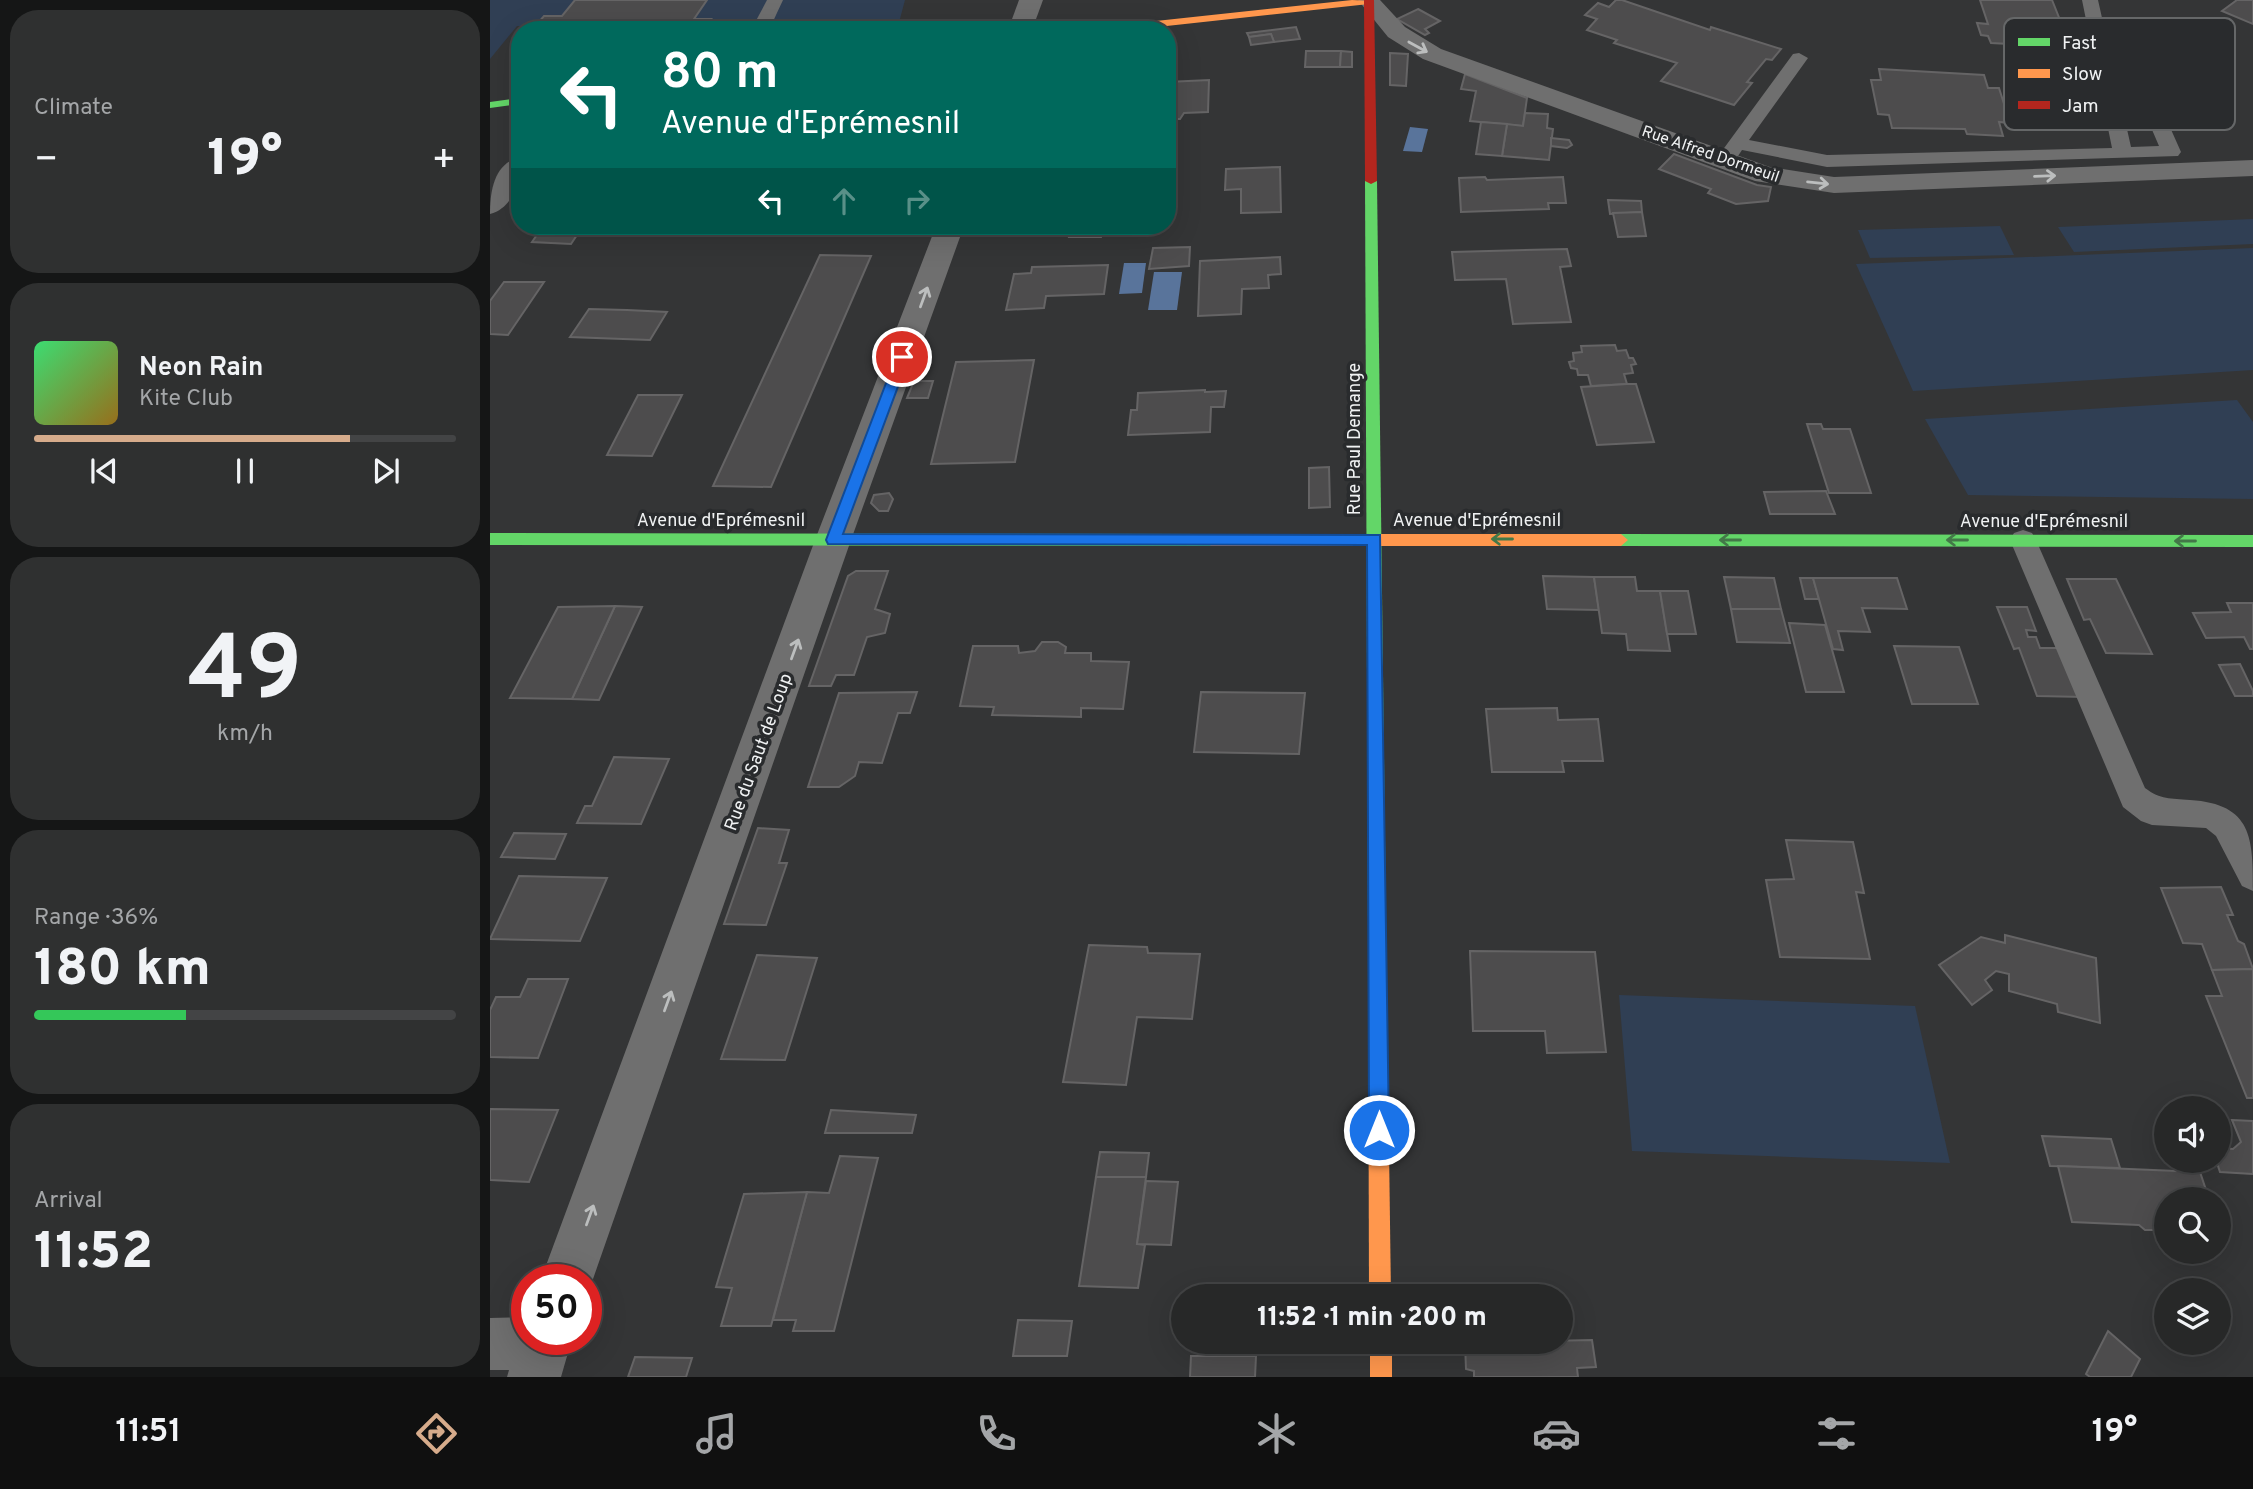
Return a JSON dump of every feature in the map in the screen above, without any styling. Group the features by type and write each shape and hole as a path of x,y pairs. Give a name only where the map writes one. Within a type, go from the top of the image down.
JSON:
{"street":[{"path":"1023,21 1031,0"},
{"path":"1176,22 1369,1"},
{"name":"Rue Alfred Dormeuil","path":"1369,1 1391,29 1417,48 1732,152 1765,175 1834,185 2253,168"},
{"name":"Rue Paul Demange","path":"1369,1 1380,1284"},
{"path":"490,105 511,102"},
{"path":"490,205 511,177"},
{"name":"Rue du Saut de Loup","path":"572,1264 833,540 947,235"},
{"name":"Avenue d'Eprémesnil","path":"490,539 2253,541"},
{"path":"490,1344 511,1348"},
{"path":"1381,1354 1381,1377"}],"lane":[{"path":"764,21 775,0"},
{"path":"2091,0 2095,18"},
{"path":"1799,58 1732,152 1827,162 2171,152 2161,130"},
{"path":"2118,130 2123,153"},
{"path":"2024,540 2134,797 2152,811 2211,815 2227,826 2253,876"}],"shaded area":[{"path":"490,0 575,0 562,16 544,16 540,21 511,21 511,33 490,59"},
{"path":"707,0 905,0 899,21 694,19"},
{"path":"1410,127 1428,129 1422,152 1403,151"},
{"path":"2253,219 2253,244 2074,252 2058,227"},
{"path":"2000,226 2014,255 1870,258 1858,230"},
{"path":"2253,248 2253,370 1913,391 1856,264"},
{"path":"1124,263 1146,263 1142,293 1119,294"},
{"path":"1154,272 1182,272 1177,310 1148,310"},
{"path":"2237,400 2253,422 2253,499 1968,495 1925,419"},
{"path":"1619,995 1915,1006 1950,1163 1632,1151"}],"building":[{"path":"575,0 707,0 694,19 711,19 540,21 544,16 562,16"},
{"path":"1616,0 1781,49 1772,60 1766,59 1747,82 1752,83 1734,105 1661,81 1677,63 1614,43 1617,40 1587,30 1597,19 1585,15 1598,3 1609,7"},
{"path":"1980,0 2052,0 2059,18 2004,18 2004,44 1991,43 1988,36 1981,35 1977,23 1988,24"},
{"path":"2237,0 2253,0 2253,24 2222,11"},
{"path":"1418,9 1440,21 1425,29 1429,33 1425,35 1397,19"},
{"path":"1296,27 1300,39 1274,42 1271,34 1249,37 1247,33"},
{"path":"1271,34 1274,42 1251,45 1249,37"},
{"path":"1306,51 1341,51 1340,67 1305,67"},
{"path":"1341,51 1352,52 1352,67 1340,67"},
{"path":"1390,53 1408,54 1406,86 1390,85"},
{"path":"1879,69 1984,75 1988,88 1999,88 2004,104 2004,122 1999,122 2003,136 1967,134 1965,129 1892,128 1889,115 1878,114 1871,80 1881,80"},
{"path":"1465,74 1527,98 1523,126 1470,121 1476,91 1461,89"},
{"path":"1209,80 1208,112 1184,113 1180,119 1176,119 1176,82"},
{"path":"1525,113 1548,114 1547,128 1553,129 1549,160 1502,156 1507,124 1523,126"},
{"path":"1481,122 1507,124 1502,156 1476,154"},
{"path":"1551,138 1569,140 1572,145 1567,148 1551,146"},
{"path":"1674,154 1757,185 1771,187 1768,201 1736,204 1708,193 1711,189 1659,169"},
{"path":"1280,167 1281,212 1241,213 1241,189 1225,190 1226,169"},
{"path":"1485,177 1487,180 1563,177 1566,203 1548,203 1549,209 1461,212 1459,178"},
{"path":"1608,200 1641,201 1642,212 1610,214"},
{"path":"1642,212 1646,236 1618,237 1613,213"},
{"path":"537,235 577,235 571,244 532,242"},
{"path":"1069,235 1101,235 1101,237"},
{"path":"1190,247 1189,266 1149,269 1153,248"},
{"path":"1567,249 1571,266 1560,267 1571,322 1513,324 1506,279 1455,280 1452,252"},
{"path":"820,255 871,256 771,487 713,486"},
{"path":"1280,257 1281,274 1268,275 1269,288 1242,289 1241,314 1198,316 1200,261"},
{"path":"1108,265 1104,294 1046,296 1044,308 1006,310 1014,274 1031,273 1032,267"},
{"path":"504,282 544,282 508,335 490,334 490,301"},
{"path":"589,309 667,312 650,340 570,337"},
{"path":"1615,345 1617,351 1626,350 1629,358 1633,358 1636,364 1631,365 1633,373 1624,374 1627,384 1591,386 1588,375 1578,375 1577,369 1571,368 1569,362 1574,361 1573,353 1582,352 1581,346"},
{"path":"1034,360 1015,462 931,464 956,362"},
{"path":"914,381 933,381 928,398 907,398"},
{"path":"1636,384 1654,442 1597,445 1581,387"},
{"path":"1226,391 1224,407 1211,407 1210,432 1128,435 1131,410 1137,410 1138,393"},
{"path":"638,395 682,395 652,456 607,455"},
{"path":"1807,424 1821,424 1823,429 1850,429 1871,493 1829,493"},
{"path":"1329,467 1330,507 1309,508 1309,468"},
{"path":"1826,491 1835,514 1770,514 1764,492"},
{"path":"889,493 893,499 888,511 879,511 871,503 874,495"},
{"path":"856,571 888,571 875,609 890,614 885,633 867,637 854,675 836,675 831,686 809,686 848,576"},
{"path":"1543,576 1594,577 1599,610 1547,609"},
{"path":"1594,577 1635,577 1637,591 1660,591 1670,651 1628,650 1626,634 1602,633"},
{"path":"1724,577 1774,578 1781,609 1731,609"},
{"path":"1800,578 1813,578 1819,599 1805,599"},
{"path":"1813,578 1897,578 1907,609 1862,608 1870,632 1838,631 1843,650 1833,649"},
{"path":"2067,579 2116,579 2152,654 2106,653 2090,619 2084,620"},
{"path":"1660,591 1688,591 1696,634 1667,634"},
{"path":"2227,603 2253,603 2253,649 2250,649 2244,637 2206,638 2193,613 2231,612"},
{"path":"615,606 642,607 599,700 572,699"},
{"path":"615,606 572,699 510,698 558,607"},
{"path":"1997,607 2027,607 2036,631 2026,630 2028,637 2036,637 2040,648 2064,648 2084,697 2037,696 2019,648 2014,649"},
{"path":"1731,609 1781,609 1790,643 1737,642"},
{"path":"1789,623 1825,625 1844,692 1806,692"},
{"path":"1042,642 1058,642 1066,647 1065,653 1091,653 1091,661 1129,662 1123,709 1081,708 1081,717 992,715 994,707 960,706 973,646 1018,646 1019,653 1035,651"},
{"path":"1894,646 1959,647 1978,704 1912,704"},
{"path":"2240,664 2253,696 2235,696 2219,665"},
{"path":"917,692 910,713 898,713 882,763 859,762 855,776 839,787 808,787 839,693"},
{"path":"1201,692 1305,693 1299,754 1194,752"},
{"path":"1557,708 1558,720 1598,719 1603,761 1562,761 1564,772 1492,772 1486,709"},
{"path":"614,757 669,759 641,824 577,823 585,806 592,806"},
{"path":"758,828 789,830 779,863 787,863 766,925 724,924"},
{"path":"514,833 566,834 555,859 501,857"},
{"path":"1786,840 1853,842 1864,893 1856,892 1870,959 1780,957 1766,880 1794,879"},
{"path":"519,876 607,878 580,941 490,939"},
{"path":"2221,887 2233,915 2227,915 2238,941 2244,944 2253,969 2212,970 2202,944 2183,943 2161,888"},
{"path":"2005,935 2096,958 2100,1023 2058,1012 2057,1004 2009,991 2009,974 1996,971 1985,980 1992,990 1972,1005 1939,965 1981,937 2005,943"},
{"path":"1089,945 1147,947 1148,953 1200,954 1192,1019 1137,1017 1126,1085 1063,1082"},
{"path":"1470,951 1595,952 1606,1052 1547,1053 1545,1031 1473,1031"},
{"path":"757,955 817,958 785,1060 721,1059"},
{"path":"2253,969 2253,1098 2247,1098 2206,996 2222,996 2212,970"},
{"path":"528,979 568,979 538,1058 490,1057 490,1010 496,997 520,997"},
{"path":"490,1109 558,1110 529,1182 490,1180"},
{"path":"831,1110 916,1115 912,1133 825,1133"},
{"path":"2232,1120 2253,1121 2253,1174 2231,1173 2231,1149 2241,1142"},
{"path":"2042,1136 2111,1139 2120,1168 2050,1166"},
{"path":"1100,1152 1149,1153 1146,1177 1096,1177"},
{"path":"840,1156 878,1158 834,1331 793,1331 796,1320 773,1320 807,1192 829,1193"},
{"path":"2058,1166 2154,1170 2154,1173 2200,1173 2205,1187 2154,1187 2154,1230 2145,1230 2139,1225 2072,1222"},
{"path":"1096,1177 1146,1177 1137,1244 1145,1245 1138,1288 1079,1286"},
{"path":"1146,1181 1178,1182 1171,1245 1137,1244"},
{"path":"807,1192 771,1326 721,1326 732,1288 716,1287 744,1194"},
{"path":"1018,1320 1072,1321 1067,1356 1013,1356"},
{"path":"2108,1331 2140,1359 2131,1377 2090,1377 2086,1374"},
{"path":"1573,1340 1592,1340 1596,1367 1577,1368 1578,1377 1474,1377 1474,1371 1466,1369 1465,1354 1573,1354"},
{"path":"1191,1356 1256,1356 1255,1377 1190,1377"},
{"path":"635,1357 692,1358 686,1377 628,1377"}],"traffic: fast":[{"path":"490,105 511,102"},
{"path":"1371,181 1377,921"},
{"path":"490,539 1211,540"},
{"path":"1621,540 2253,541"}],"traffic: slow":[{"path":"1176,22 1369,1"},
{"path":"1211,540 1621,540"},
{"path":"1377,921 1380,1284"},
{"path":"1381,1354 1381,1377"}],"traffic: jam":[{"path":"1369,0 1371,181"}],"route":[{"path":"902,357 833,540 1374,539 1379,1130"}]}
